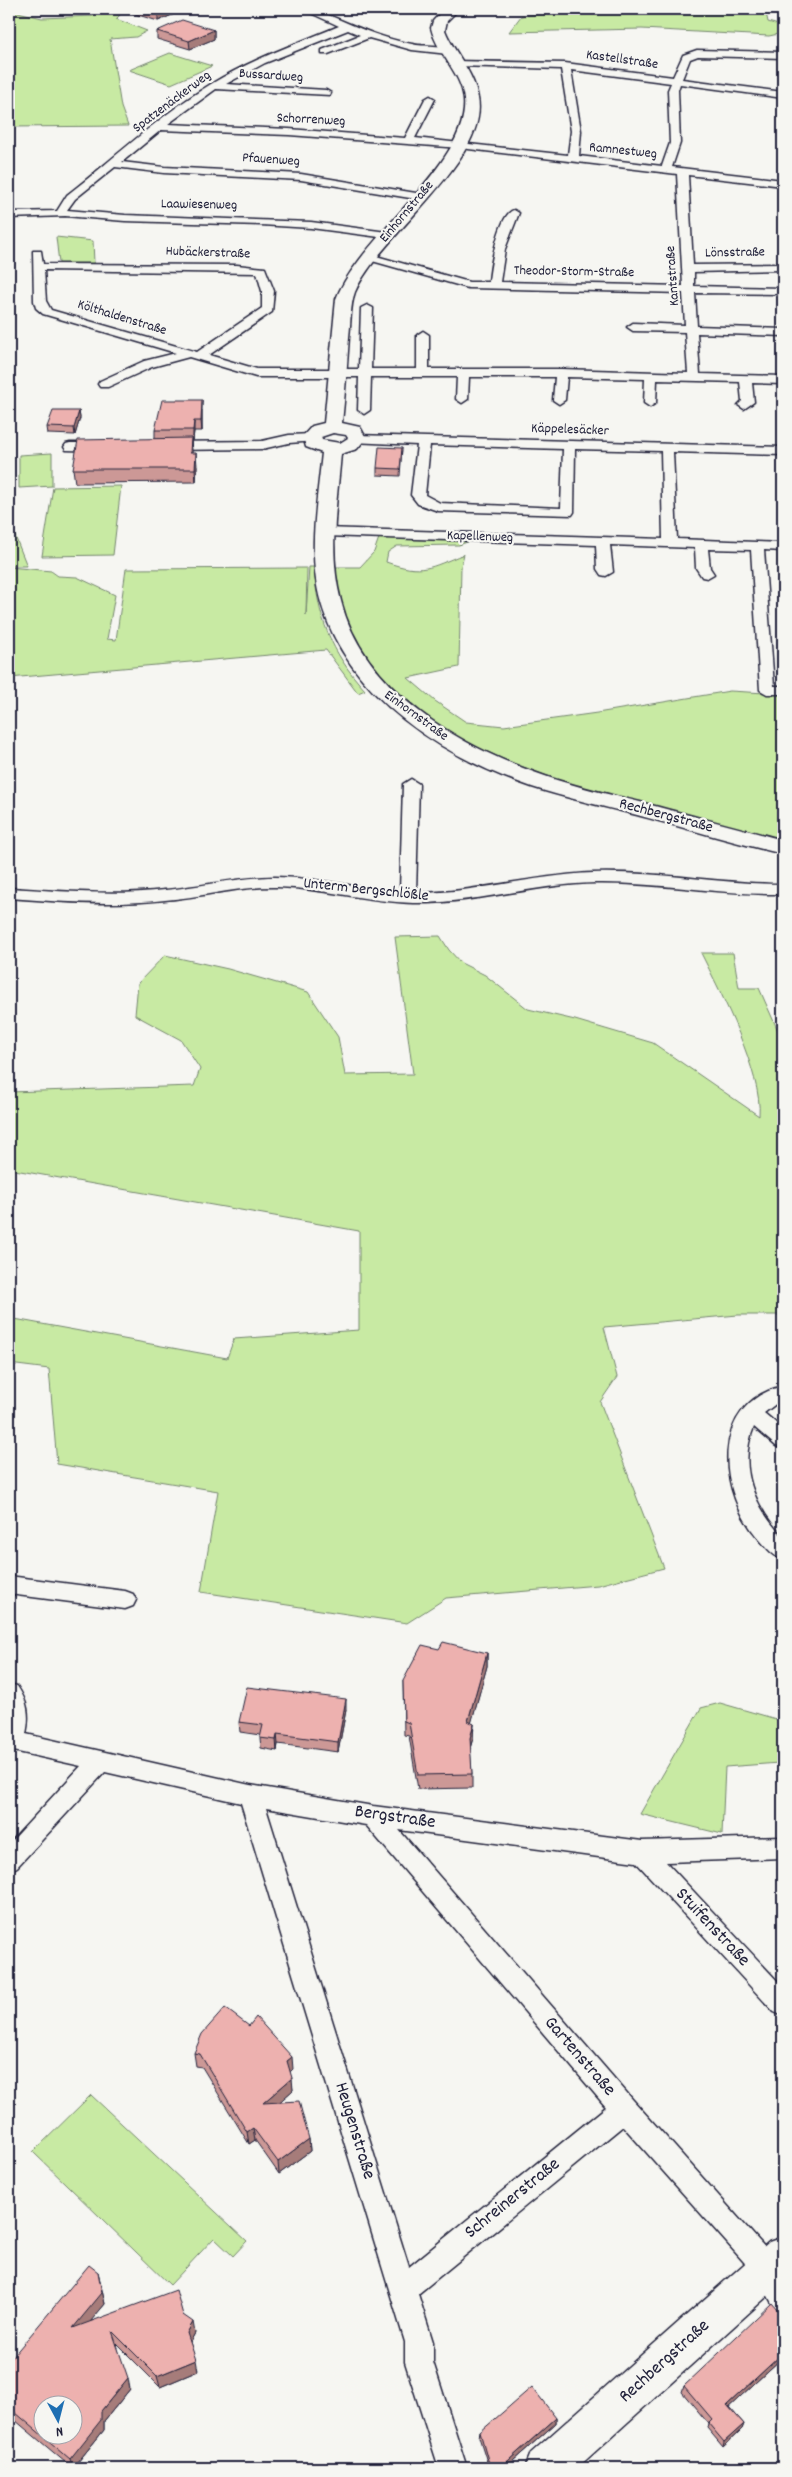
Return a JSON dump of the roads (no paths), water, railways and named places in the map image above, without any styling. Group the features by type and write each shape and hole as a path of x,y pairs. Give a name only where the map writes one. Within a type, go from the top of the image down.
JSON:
{"main road":[{"name":"Einhornstraße","path":"333,427 344,299 350,283 387,235 422,197 460,145 470,119 473,100 464,75 452,57 438,26 440,20 452,9"},
{"path":"333,427 353,431 356,439 345,447 332,449 317,446 312,438 319,430 333,427"},
{"name":"Einhornstraße","path":"332,449 325,532 325,564 331,602 354,658 379,689 404,710 463,749 509,771 548,785"},
{"name":"Rechbergstraße","path":"548,785 783,847"},
{"name":"Rechbergstraße","path":"546,2468 778,2275"}],"street":[{"name":"Kastellstraße","path":"307,9 370,34 452,57 565,66 783,96"},
{"name":"Spatzenäckerweg","path":"65,213 61,210 64,205 214,86 267,60 348,26"},
{"path":"325,52 370,34"},
{"path":"666,170 675,143 673,90 688,55 783,55"},
{"path":"565,66 574,110 576,131 573,159"},
{"name":"Bussardweg","path":"214,86 326,93"},
{"path":"408,140 430,99"},
{"name":"Schorrenweg","path":"161,127 288,132 460,145"},
{"name":"Ramnestweg","path":"460,145 783,183"},
{"name":"Pfauenweg","path":"116,164 164,170 301,177 422,197"},
{"name":"Kantstraße","path":"682,171 694,378"},
{"name":"Laawiesenweg","path":"9,215 65,213 126,218 311,225 387,235"},
{"path":"494,286 497,256 503,235 514,213"},
{"path":"37,254 38,267"},
{"name":"Theodor-Storm-Straße","path":"369,257 468,285 783,291"},
{"name":"Hubäckerstraße","path":"38,267 237,268 261,270 266,275 268,304 266,312 193,356"},
{"name":"Költhaldenstraße","path":"38,267 40,300 42,308 47,312 256,373 561,373 783,380"},
{"name":"Lönsstraße","path":"687,269 783,267"},
{"path":"364,410 367,308"},
{"path":"633,327 783,332"},
{"path":"423,335 423,372"},
{"name":"Költhaldenstraße","path":"104,384 148,364 193,356"},
{"path":"462,398 463,373"},
{"path":"559,400 561,373"},
{"path":"650,403 651,376"},
{"path":"744,405 748,402 746,379"},
{"path":"150,446 262,445 289,439 312,438"},
{"name":"Käppelesäcker","path":"356,439 783,452"},
{"path":"424,441 418,495 427,504 567,526 569,446"},
{"path":"70,447 111,447"},
{"path":"667,448 670,543"},
{"name":"Kapellenweg","path":"325,532 567,526 603,541 783,547"},
{"path":"603,541 604,569 606,572"},
{"path":"701,544 703,568 707,574"},
{"path":"757,546 767,690 783,690"},
{"path":"408,898 411,784"},
{"name":"Unterm Bergschlößle","path":"9,893 79,897 159,896 220,886 278,882 313,883 408,898 429,898 486,892 548,880 597,878 722,888 783,889"},
{"path":"783,1394 764,1399 750,1413 740,1440 737,1469 755,1519 783,1551"},
{"path":"750,1413 783,1440"},
{"path":"9,1585 125,1600"},
{"name":"Bergstraße","path":"9,1693 15,1700 20,1716 11,1740 250,1795 373,1816 642,1852 783,1847"},
{"path":"9,1860 100,1762"},
{"name":"Heugenstraße","path":"250,1795 419,2342 419,2362 453,2468"},
{"name":"Gartenstraße","path":"373,1816 624,2109 778,2275"},
{"name":"Stuifenstraße","path":"642,1852 783,2004"},
{"name":"Schreinerstraße","path":"403,2289 624,2109"}],"waterway":[{"path":"655,9 687,11 758,9"}]}
